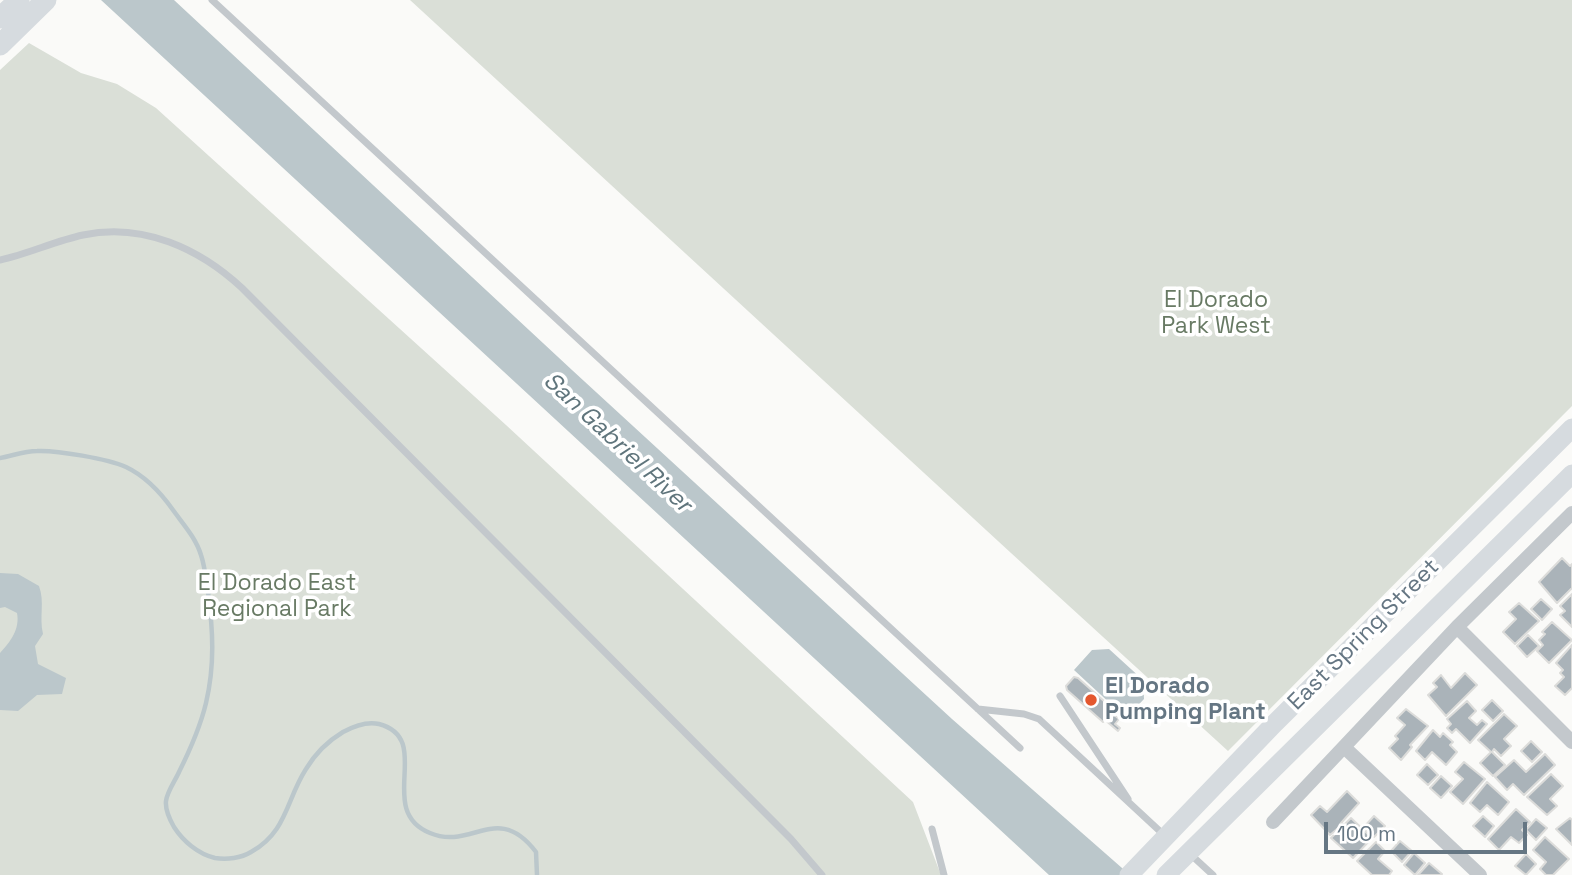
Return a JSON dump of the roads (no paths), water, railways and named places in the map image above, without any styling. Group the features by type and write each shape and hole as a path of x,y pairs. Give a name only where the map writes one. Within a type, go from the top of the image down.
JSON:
{"main road":[{"path":"0,18 21,6 46,0"},
{"path":"0,45 21,6"},
{"name":"East Spring Street","path":"1129,875 1275,723 1572,428"},
{"name":"East Spring Street","path":"1169,872 1572,474"}],"street":[{"path":"1273,822 1457,627 1571,515"},
{"path":"1457,627 1572,742"},
{"path":"1344,747 1480,875"}],"lane":[{"path":"212,0 1020,748"},
{"path":"0,260 84,235 114,232 171,242 186,247 216,265 772,820 822,875"},
{"path":"1059,696 1160,844"},
{"path":"977,709 1024,714 1039,719 1137,812"},
{"path":"932,829 944,875"},
{"path":"1189,852 1213,875"}],"water":[{"name":"San Gabriel River","path":"101,0 174,0 952,719 1130,875 1049,875"},
{"path":"0,573 18,574 39,586 43,634 35,646 38,664 66,678 62,694 37,695 18,711 0,710 0,653 14,634 18,619 17,613 5,607 0,608"},
{"path":"1109,649 1143,680 1144,699 1126,718 1074,670 1092,650"}],"waterway":[{"path":"0,458 46,451 95,458 126,467 158,491 196,543 204,564 210,606 211,675 201,721 166,801 168,815 174,827 192,846 209,856 229,859 251,852 263,844 279,825 299,781 322,748 347,730 374,723 395,732 403,744 406,808 414,822 430,833 445,837 496,828 509,830 522,837 536,852 537,875"}],"place":[{"name":"El Dorado Pumping Plant","path":"1091,700"}],"park label":[{"name":"El Dorado Park West","path":"1216,314"},
{"name":"El Dorado East Regional Park","path":"277,597"}]}
